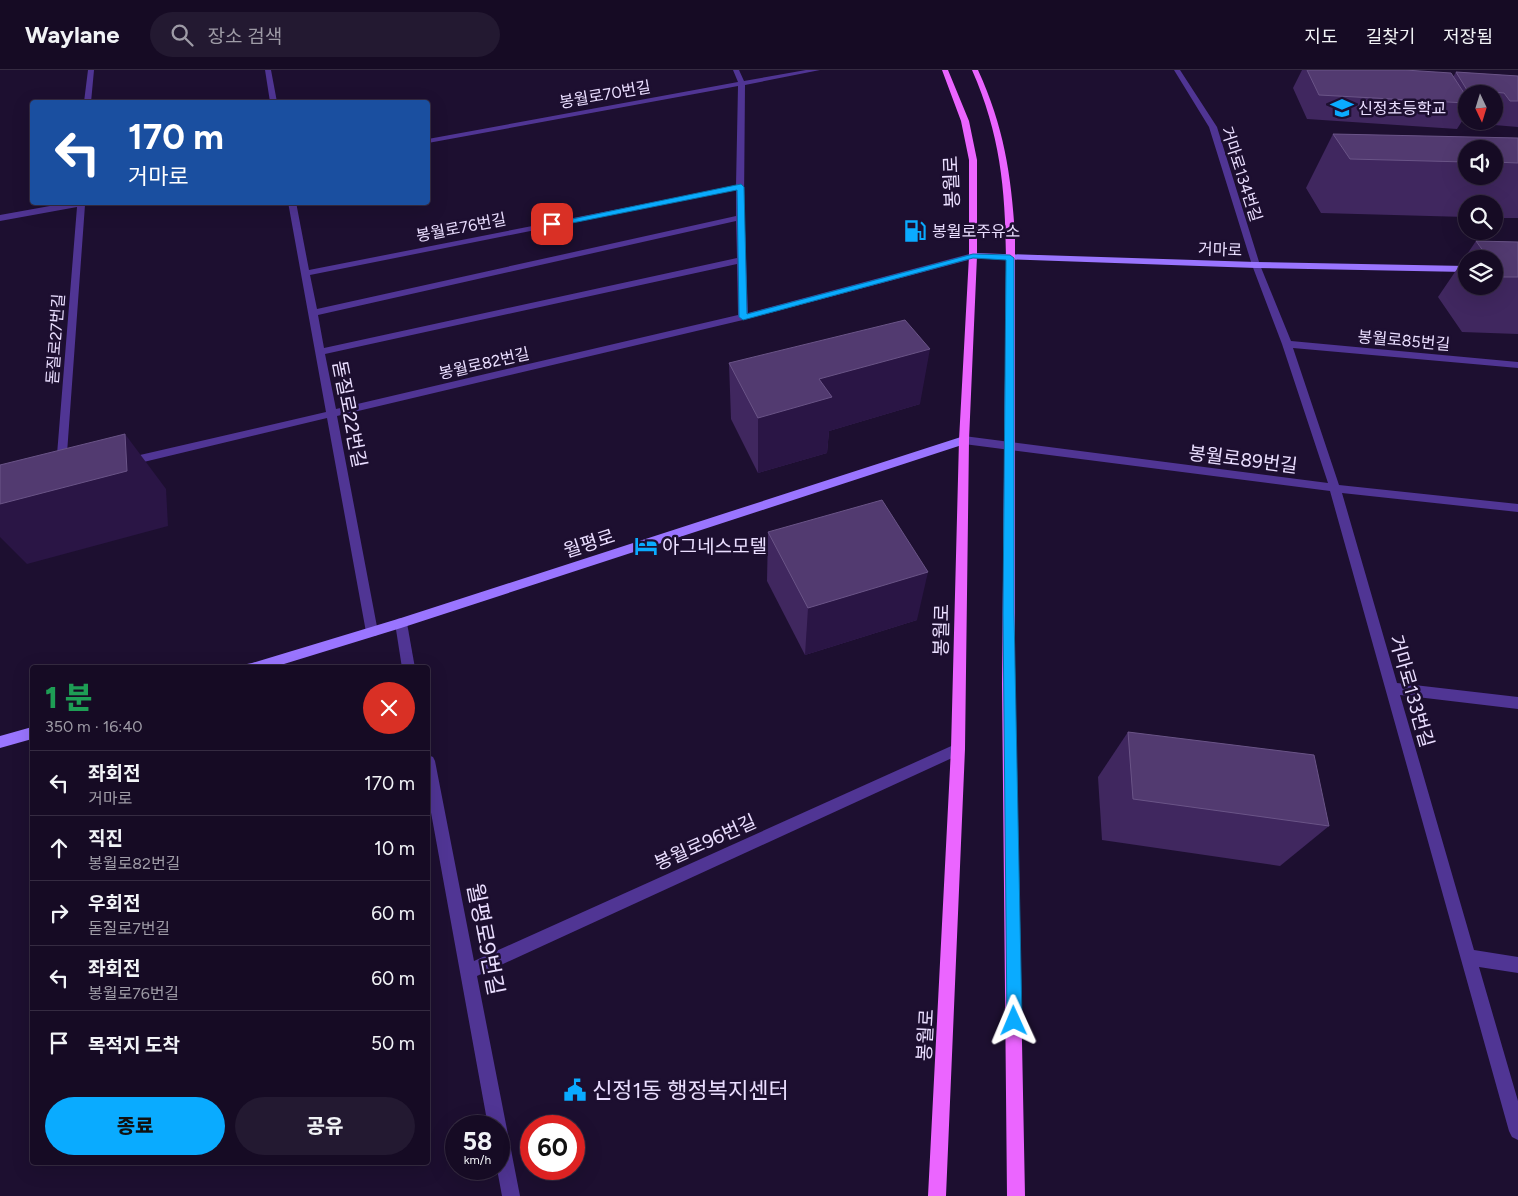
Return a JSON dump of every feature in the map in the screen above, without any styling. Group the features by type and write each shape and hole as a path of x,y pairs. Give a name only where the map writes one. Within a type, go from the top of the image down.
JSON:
{"main road":[{"name":"봉월로","path":"938,1196 958,749 964,440 973,256 973,160 965,121 945,70"},
{"path":"975,70 983,85 995,122 1007,178 1010,258 1009,613 1016,1196"},
{"name":"거마로","path":"973,256 1256,265 1458,269"},
{"name":"월평로","path":"262,665 401,623 964,440"},
{"path":"0,742 30,734"}],"street":[{"path":"88,100 91,70"},
{"path":"268,70 274,100"},
{"path":"736,70 742,84 740,218 743,317"},
{"name":"봉월로70번길","path":"430,141 817,70"},
{"name":"거마로134번길","path":"1177,70 1213,127 1256,265"},
{"name":"봉월로76번길","path":"306,273 741,187"},
{"path":"0,218 72,205"},
{"name":"돋질로27번길","path":"65,477 83,205"},
{"name":"돋질로22번길","path":"293,205 372,632"},
{"path":"313,313 740,218"},
{"name":"봉월로82번길","path":"118,464 743,317 973,256"},
{"path":"320,352 742,260"},
{"name":"거마로133번길","path":"1256,265 1287,344 1334,488 1518,1131"},
{"name":"봉월로85번길","path":"1287,344 1518,365"},
{"name":"봉월로89번길","path":"964,440 1334,488 1518,508"},
{"path":"401,623 409,665"},
{"path":"1392,688 1518,704"},
{"name":"봉월로96번길","path":"468,972 958,749"},
{"name":"월평로9번길","path":"430,772 495,1115"},
{"path":"1468,957 1518,965"},
{"path":"508,1180 511,1196"}],"building":[{"path":"1307,70 1405,70 1451,73 1459,85 1458,103 1319,95"},
{"path":"1456,72 1518,76 1518,101 1510,101 1503,93 1503,85 1464,85"},
{"path":"1333,134 1518,138 1518,163 1503,162 1503,140 1458,140 1458,162 1350,159"},
{"path":"1476,241 1518,242 1518,277 1503,277 1503,250 1482,250"},
{"path":"905,320 930,349 819,379 832,397 758,418 729,363"},
{"path":"125,434 127,471 0,504 0,465"},
{"path":"882,500 928,572 808,608 768,532"},
{"path":"1128,732 1314,755 1329,826 1133,799"}],"place":[{"name":"신정초등학교","path":"1342,108"},
{"name":"봉월로주유소","path":"915,231"},
{"name":"아그네스모텔","path":"646,546"},
{"name":"신정1동 행정복지센터","path":"575,1090"}],"route":[{"path":"552,224 741,187 743,317 973,256 1010,258 1009,613 1014,1021"}]}
